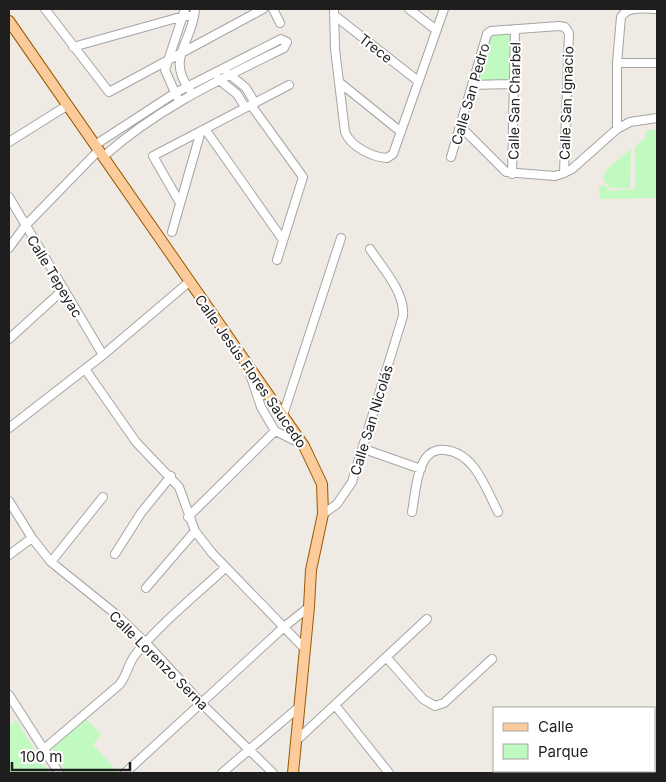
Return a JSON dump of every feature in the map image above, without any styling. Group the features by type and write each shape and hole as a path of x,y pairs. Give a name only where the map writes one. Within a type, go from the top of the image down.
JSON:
{"main road":[{"name":"Calle Jesús Flores Saucedo","path":"9,21 304,446 322,484 323,514 310,570 309,607 293,773"}],"street":[{"path":"45,9 109,92 263,9"},
{"path":"273,9 280,23"},
{"path":"409,9 436,29"},
{"path":"334,12 345,132 351,143 387,158 393,154 444,9"},
{"path":"617,129 617,63 622,17 624,12 631,9 657,9"},
{"path":"73,47 184,12 195,12 178,64 181,76 190,90"},
{"path":"177,97 165,70 184,12"},
{"name":"Trece","path":"334,12 418,81"},
{"name":"Calle San Ignacio","path":"515,28 564,26 569,34 564,173"},
{"name":"Calle San Pedro","path":"451,156 489,32 515,28"},
{"name":"Calle San Charbel","path":"512,174 515,28"},
{"path":"9,248 25,226 99,150 212,74 281,39 287,42 284,48 230,75 190,90"},
{"path":"617,63 657,63"},
{"path":"222,69 246,88 250,105"},
{"path":"212,74 250,105 303,177 277,260"},
{"path":"339,82 401,132"},
{"path":"472,85 514,84"},
{"path":"180,203 153,156 289,85"},
{"path":"99,150 132,131 177,97"},
{"path":"9,142 68,106"},
{"path":"461,127 500,169 512,174 554,176 572,169 617,129 630,122 657,118"},
{"path":"172,232 203,130"},
{"path":"203,130 283,240"},
{"name":"Calle Tepeyac","path":"9,197 103,355"},
{"path":"283,415 342,238"},
{"name":"Calle San Nicolás","path":"323,514 337,504 346,494 364,449 404,316 401,296 370,249"},
{"path":"9,428 103,355 189,282"},
{"path":"9,339 64,289"},
{"path":"248,364 258,400 275,431 304,446"},
{"path":"85,369 136,442 171,476 182,492 188,517 195,532 224,569 305,649"},
{"path":"188,517 275,431"},
{"path":"364,449 421,469"},
{"path":"412,512 421,469 430,454 436,450 444,450 462,456 477,471 498,512"},
{"path":"115,554 142,513 171,476"},
{"path":"51,562 103,497"},
{"name":"Calle Lorenzo Serna","path":"9,500 32,538 51,562 118,616 146,643 201,703 273,773"},
{"path":"146,588 195,532"},
{"path":"9,556 32,538"},
{"path":"44,749 119,685 134,656 224,569"},
{"path":"125,773 284,627 309,607"},
{"path":"297,740 427,619"},
{"path":"387,658 423,699 436,706 444,703 492,659"},
{"path":"9,695 12,706 44,749 59,773"},
{"path":"335,705 389,773"},
{"path":"222,773 299,707"}],"green space":[{"path":"490,35 510,35 509,81 477,82"},
{"path":"657,129 657,198 600,199 599,186 604,185 610,191 635,189 635,147 645,138 646,131"},
{"path":"631,149 630,188 611,188 603,180 607,169"},
{"path":"85,718 101,734 93,745 117,771 115,773 66,773 52,747"},
{"path":"16,720 49,773 9,773 9,726"}]}
